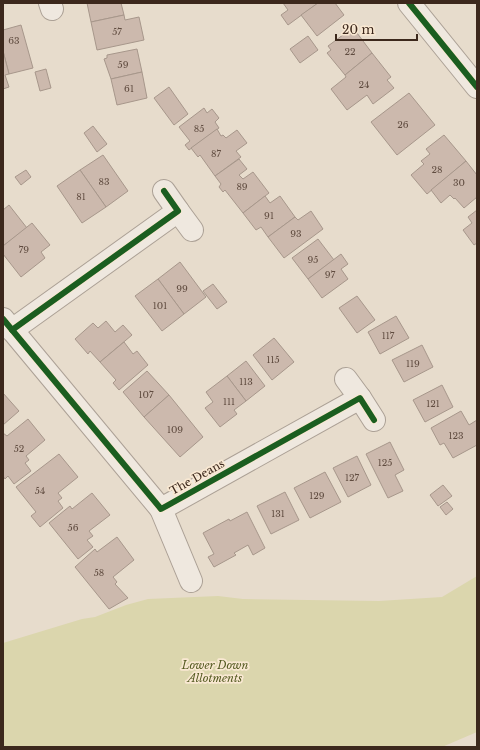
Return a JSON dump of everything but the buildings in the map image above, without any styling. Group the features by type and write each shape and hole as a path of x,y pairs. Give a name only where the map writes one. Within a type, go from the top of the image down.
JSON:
{"street":[{"path":"409,3 477,87"},
{"path":"164,191 192,230"},
{"path":"178,211 8,325 161,509 190,581"},
{"path":"346,379 374,420"},
{"name":"The Deans","path":"161,509 360,398"}],"green space":[{"name":"Lower Down Allotments","path":"477,576 477,732 442,747 3,747 3,643 82,619 95,617 126,605 148,599 218,596 243,599 379,601 442,597"}],"cycle path":[{"path":"409,3 477,87"},
{"path":"12,330 178,211 164,191"},
{"path":"3,319 161,509 360,398 374,420"}]}
